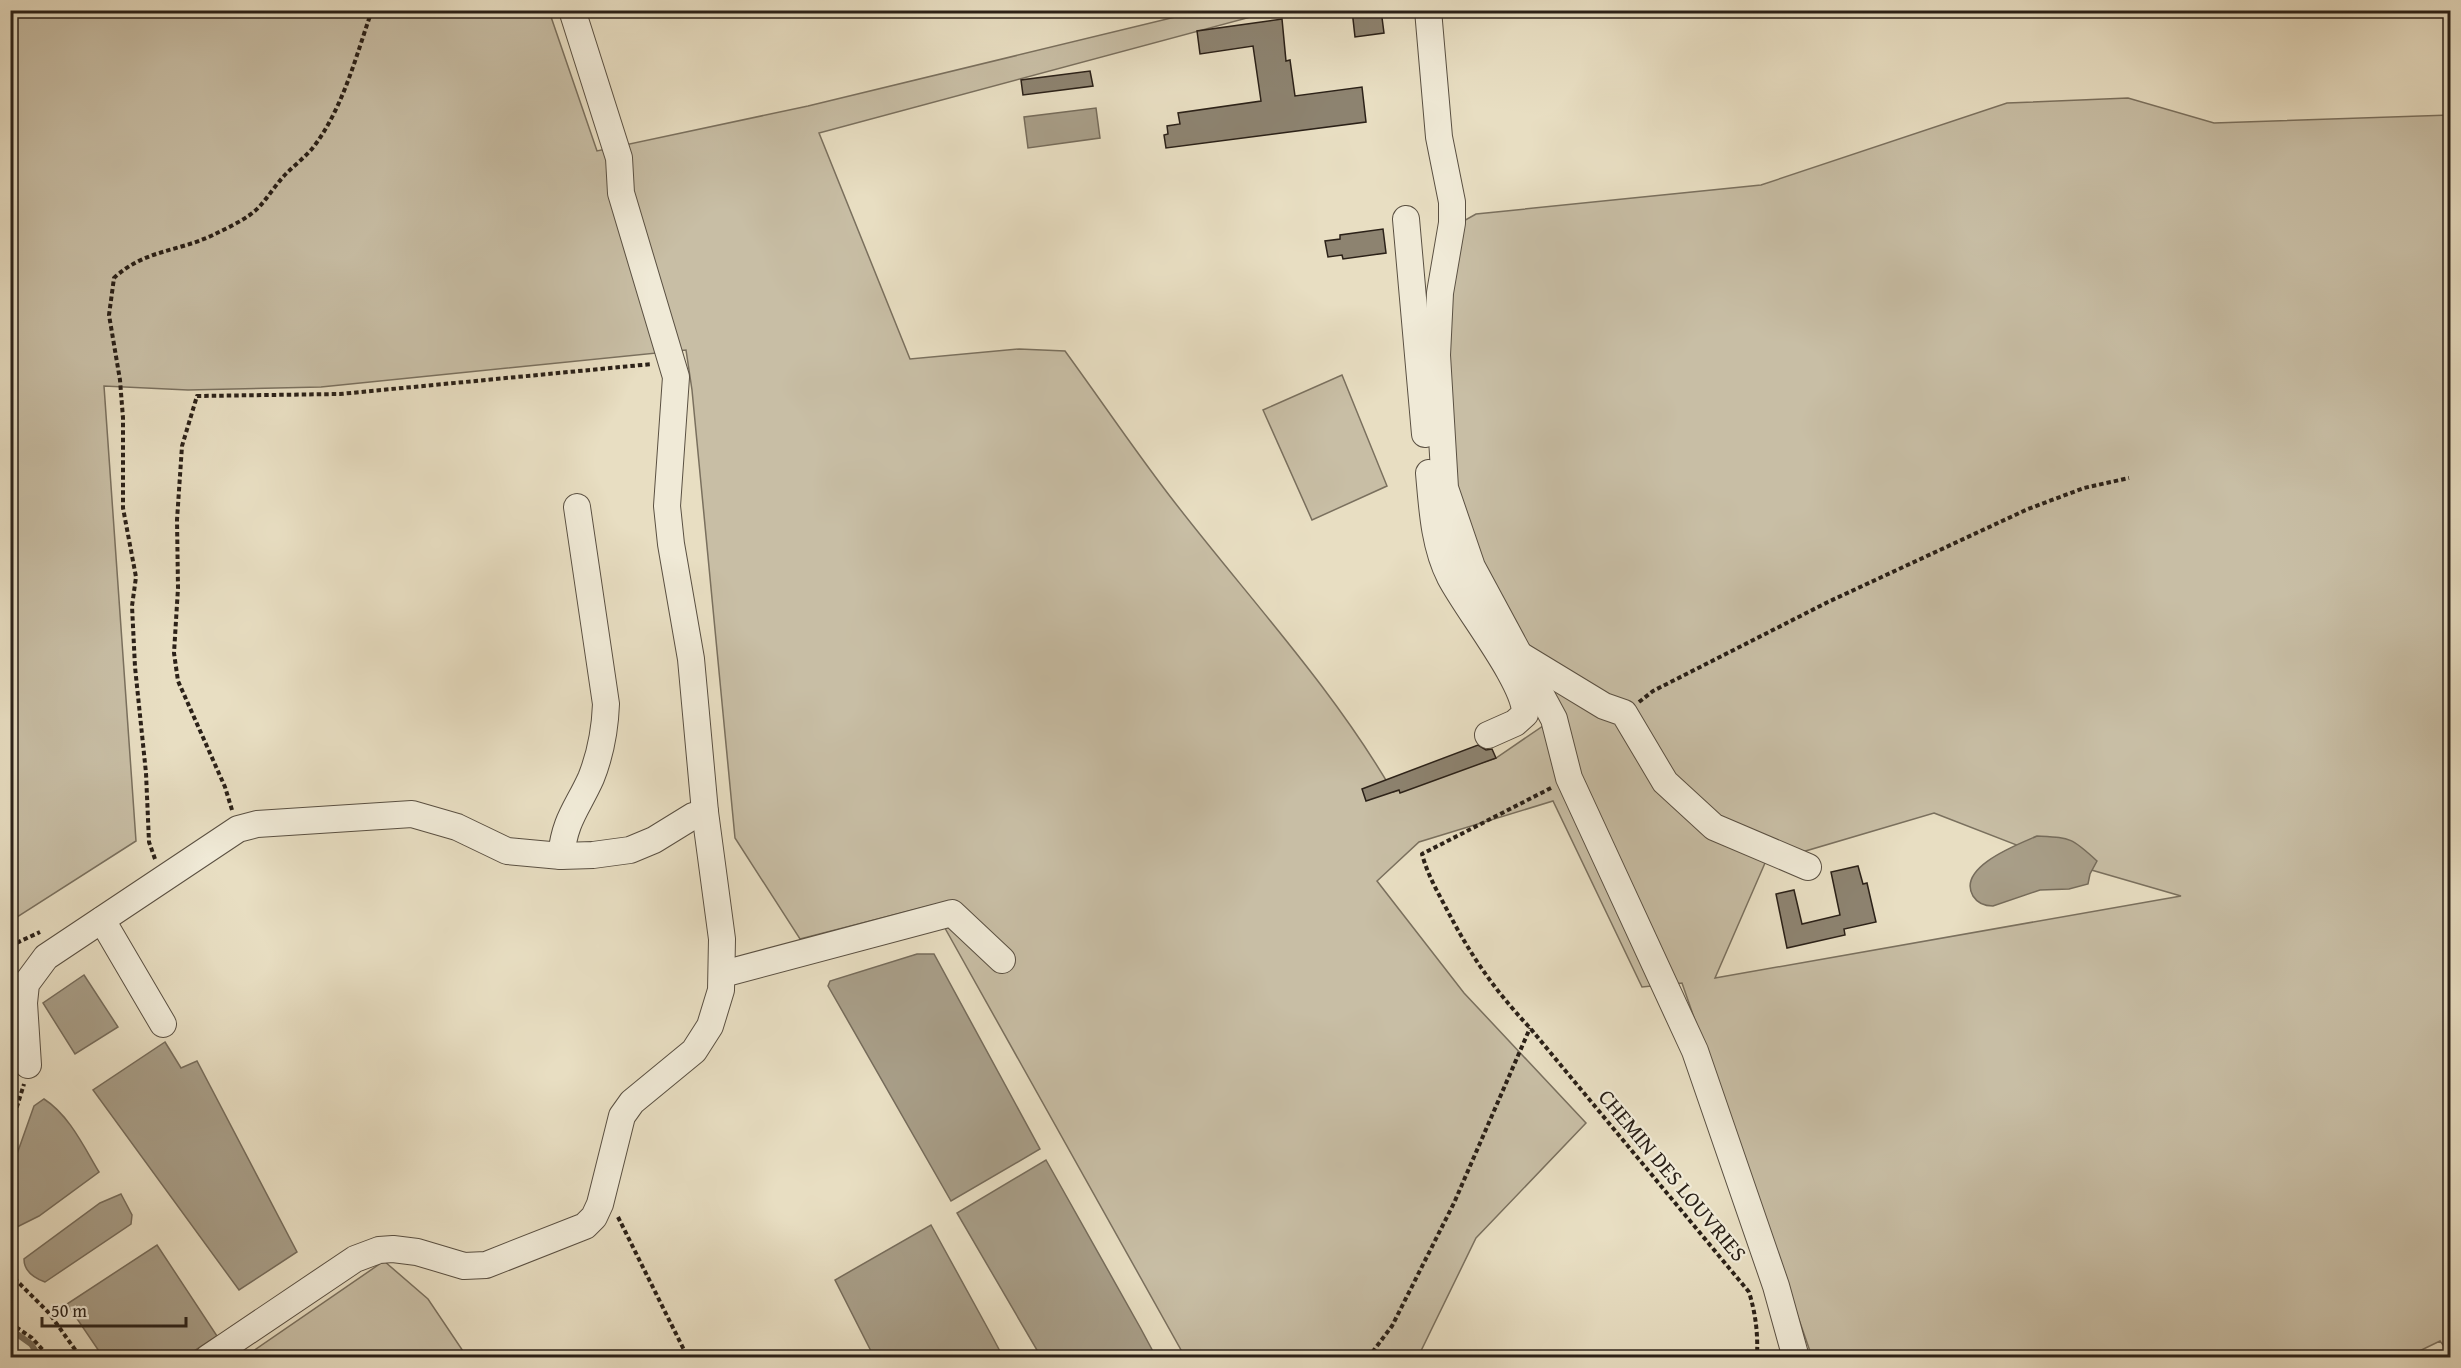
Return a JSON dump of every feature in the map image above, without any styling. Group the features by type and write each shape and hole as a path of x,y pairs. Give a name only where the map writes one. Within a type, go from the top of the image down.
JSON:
{"street":[{"path":"208,1358 355,1259 379,1250 417,1252 464,1266 486,1265 585,1226 594,1217 607,1185 622,1116 632,1102 683,1062 704,1037 718,1004 723,974 718,901 705,812 691,659 671,544 667,506 676,377 674,362 621,193 619,158 572,10"},
{"path":"1428,10 1439,137 1452,202 1452,223 1440,292 1437,354 1445,488 1472,567 1554,719 1569,778 1695,1051 1776,1286 1796,1358"},
{"path":"1406,219 1434,525 1449,575 1516,683 1525,704 1525,714 1515,723 1488,735"},
{"path":"561,856 563,834 590,779 605,732 606,704 577,507"},
{"path":"1519,655 1604,706 1624,713 1665,782 1714,827 1808,867"},
{"path":"28,1065 24,1003 26,984 46,957 238,829 256,824 412,814 457,828 507,851 561,856 593,855 630,850 654,840 693,816 705,812"},
{"path":"723,974 952,913 1002,960"},
{"path":"102,920 163,1024"}],"path":[{"path":"156,862 149,842 146,773 135,667 132,606 136,577 123,508 123,408 109,315 114,278 128,264 146,256 201,241 232,226 258,208 283,177 313,147 339,105 372,10"},
{"path":"238,829 225,787 178,681 174,653 178,588 177,520 182,446 197,396 340,394 674,362"},
{"path":"1624,713 1653,691 1828,602 2028,509 2084,488 2129,478"},
{"name":"CHEMIN DES LOUVRIES","path":"1569,778 1422,854 1427,870 1468,950 1496,992 1530,1028 1749,1292 1758,1333 1757,1358"},
{"path":"10,946 46,929"},
{"path":"1368,1358 1392,1326 1454,1203 1530,1028"},
{"path":"10,1129 28,1065"},
{"path":"607,1185 616,1212 688,1358"},
{"path":"10,1272 49,1313 81,1358"},
{"path":"10,1323 32,1338 50,1358"}],"shaded area":[{"path":"11,11 549,11 597,151 808,106 1200,11 1273,11 819,133 910,359 1019,349 1065,351 1169,495 1315,677 1369,753 1393,792 1496,758 1559,715 1480,563 1450,485 1446,336 1460,223 1476,214 1761,185 2007,103 2128,98 2214,123 2450,115 2450,1354 2440,1341 2405,1358 1812,1357 1682,983 1642,987 1553,801 1419,842 1377,881 1464,993 1586,1123 1476,1238 1418,1357 1185,1357 932,905 800,939 735,838 692,390 686,350 321,387 188,390 104,386 136,841 11,921","holes":["1934,813 2050,858 2181,896 1715,978 1765,863"]},
{"path":"1096,108 1100,138 1028,148 1024,117"},
{"path":"1342,375 1387,486 1312,520 1263,410"},
{"path":"2037,836 2070,840 2097,861 2088,884 2069,889 2040,890 1993,906 1977,901 1970,885 1973,876 1981,866 2004,851"},
{"path":"917,954 934,954 1040,1149 951,1201 828,986 830,981"},
{"path":"84,975 118,1027 75,1054 43,1003"},
{"path":"165,1042 181,1068 197,1061 297,1252 239,1290 93,1090"},
{"path":"44,1099 68,1123 99,1172 39,1216 15,1228 11,1223 11,1171 34,1106"},
{"path":"1046,1160 1156,1357 1041,1357 957,1213"},
{"path":"121,1194 132,1215 131,1224 45,1282 28,1271 24,1259 100,1203"},
{"path":"931,1225 1003,1357 874,1357 835,1280"},
{"path":"157,1245 217,1336 185,1357 103,1357 67,1304"},
{"path":"384,1261 428,1299 467,1357 243,1358"}],"building":[{"path":"1352,10 1381,10 1384,33 1355,37"},
{"path":"1282,19 1286,61 1290,60 1295,96 1362,87 1366,122 1166,148 1164,135 1168,134 1167,126 1180,124 1178,113 1261,101 1253,46 1200,54 1197,31"},
{"path":"1090,71 1093,86 1023,95 1021,80"},
{"path":"1383,229 1386,253 1343,259 1342,255 1328,257 1325,241 1340,239 1340,235"},
{"path":"1478,745 1486,750 1492,749 1496,758 1400,793 1399,790 1366,801 1362,789"},
{"path":"1858,866 1863,884 1867,883 1876,922 1844,929 1845,935 1787,948 1776,894 1794,890 1802,924 1840,915 1831,872"}],"waterway":[{"path":"10,1329 31,1344 40,1358"}]}
